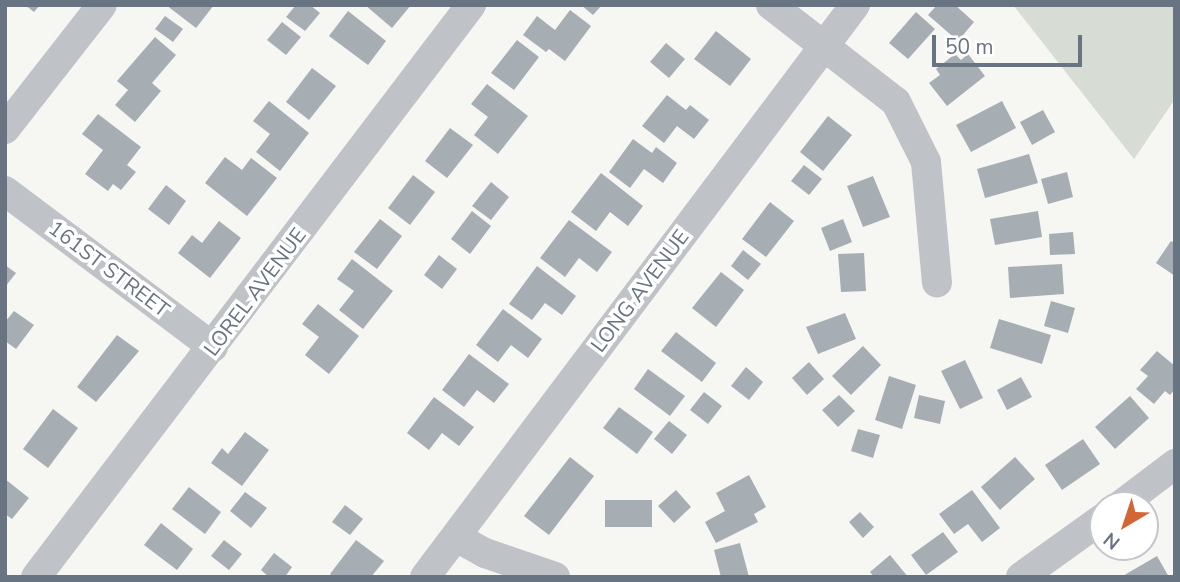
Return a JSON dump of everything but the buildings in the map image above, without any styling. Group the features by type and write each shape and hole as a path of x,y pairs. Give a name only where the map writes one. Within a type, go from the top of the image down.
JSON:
{"street":[{"path":"5,129 102,5"},
{"name":"LOREL AVENUE","path":"36,577 471,5"},
{"path":"771,5 897,102 926,162 937,283"},
{"name":"LONG AVENUE","path":"425,577 855,5"},
{"name":"161ST STREET","path":"5,191 213,347"},
{"path":"1139,491 1175,464"},
{"path":"1021,577 1089,528"},
{"path":"456,537 485,553 555,577"}],"shaded area":[{"path":"1013,5 1175,5 1175,99 1134,159"}]}
